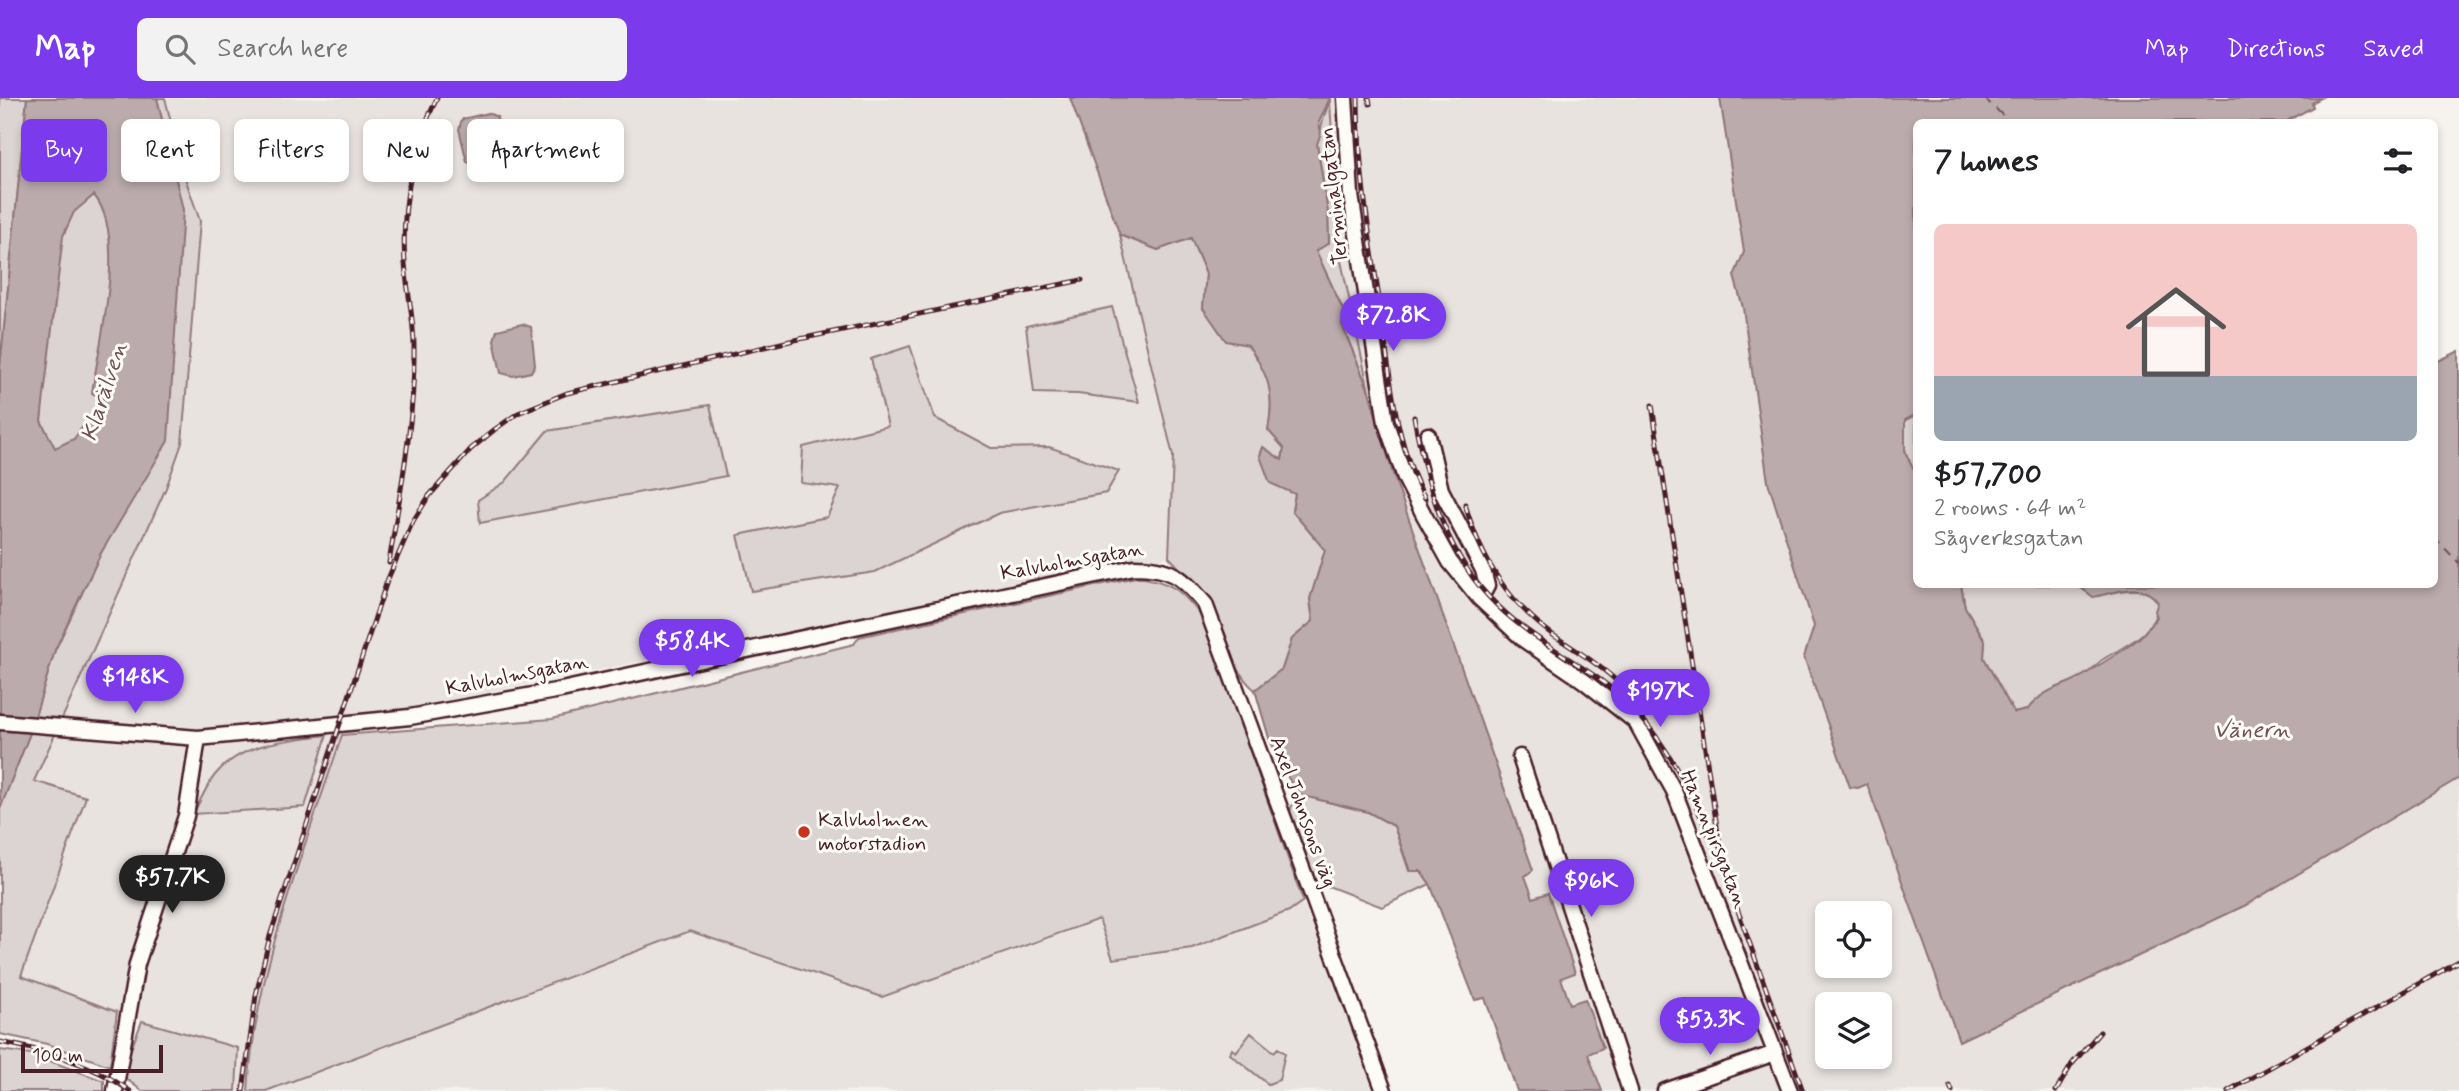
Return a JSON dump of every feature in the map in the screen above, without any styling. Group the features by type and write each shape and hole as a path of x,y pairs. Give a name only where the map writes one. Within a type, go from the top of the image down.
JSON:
{"street":[{"name":"Terminalgatan","path":"1345,98 1351,195 1386,423 1405,478 1431,527 1450,562 1480,599"},
{"path":"1428,435 1441,490 1483,570 1487,586 1480,599"},
{"name":"Kalvholmsgatan","path":"0,723 198,738 410,718 575,687 1134,567 1158,567"},
{"name":"Axel Johnsons väg","path":"1158,567 1185,580 1205,604 1384,1091"},
{"name":"Hamnpirsgatan","path":"1480,599 1524,640 1584,681 1636,722 1674,792 1790,1091"},
{"path":"115,1091 137,964 186,816 198,738"},
{"path":"1520,757 1630,1091"},
{"path":"1665,1091 1775,1053"}],"shaded area":[{"path":"0,98 27,98 25,119 21,119 21,158 0,368"},
{"path":"157,98 165,98 170,119 162,119"},
{"path":"165,98 1070,98 1120,235 1173,456 1169,557 418,706 342,735 271,954 250,1048 248,1091 236,1091 237,1048 142,1021 21,977 86,797 34,781 166,488 182,443 200,221 186,182 220,182 220,119 170,119"},
{"path":"1330,98 1720,98 1744,252 1734,276 1743,308 1768,482 1814,626 1804,657 1850,786 1867,784 1959,1041 2246,905 2459,778 2459,1091 1602,1091 1588,1054 1603,1047 1585,999 1570,1005 1561,978 1575,973 1548,893 1533,898 1525,875 1533,870 1393,474 1369,391 1340,256"},
{"path":"1330,102 1340,256 1369,391 1342,325 1344,312 1316,251 1329,242 1328,213 1317,144"},
{"path":"69,182 95,182 132,256 103,399 74,439 55,449 41,421 53,252"},
{"path":"176,182 186,182 200,221 182,443 166,488 34,781 86,797 21,976 117,1012 110,1066 47,1044 0,1034 0,809 30,733 55,650 101,553 183,211"},
{"path":"1120,235 1158,250 1191,238 1206,274 1203,309 1248,346 1266,372 1271,407 1268,430 1284,448 1282,460 1263,447 1260,456 1295,494 1292,511 1325,550 1310,599 1313,621 1292,639 1282,669 1255,690 1241,675 1208,600 1169,557 1173,456"},
{"path":"1112,307 1139,402 1078,394 1034,393 1026,326"},
{"path":"910,346 935,418 991,448 1049,447 1119,471 1106,493 999,513 875,572 751,591 738,535 827,517 840,488 801,483 803,447 888,426 871,359"},
{"path":"710,405 726,476 480,523 478,500 505,482 547,431"},
{"path":"1913,416 1913,468 1904,441 1905,420"},
{"name":"Kalvholmen motorstadion","path":"1136,577 1167,584 1182,594 1203,618 1303,901 1289,911 1192,948 1113,959 1099,919 882,997 690,931 266,1091 248,1091 252,1045 271,955 297,866 342,735 552,719 854,644 859,637"},
{"path":"1962,588 2081,588 2095,594 2139,590 2158,602 2152,623 2139,637 2102,660 2088,673 2039,698 2027,710 2014,713 1984,658 1985,640 1965,607"},
{"path":"327,735 305,807 193,814 215,775 238,756 267,744"},
{"path":"1296,794 1368,812 1394,826 1409,871 1421,871 1430,884 1382,907 1315,881 1289,814"},
{"path":"1284,855 1344,1004 1373,1091 266,1091 690,931 883,997"},
{"path":"142,1021 238,1048 236,1091 142,1091 121,1075"},
{"path":"1251,1033 1274,1052 1278,1048 1285,1053 1279,1080 1268,1084 1230,1054 1232,1049 1236,1052"},
{"path":"0,1050 31,1054 104,1081 104,1091 0,1091"}],"water":[{"name":"Klarälven","path":"27,98 157,98 162,119 121,119 121,182 176,182 183,210 168,441 101,553 55,650 30,733 0,809 0,368 21,158 21,182 107,182 107,119 25,119","holes":["94,195 104,213 109,236 110,263 105,319 92,393 103,399 74,439 55,448 41,421 63,236 74,212"]},
{"path":"1070,98 1330,98 1319,122 1321,133 1317,144 1328,213 1329,243 1316,251 1344,312 1342,325 1369,391 1393,474 1533,870 1525,876 1533,898 1548,893 1575,973 1561,978 1570,1004 1585,999 1603,1048 1588,1054 1602,1091 1517,1091 1485,998 1475,1000 1430,884 1421,871 1410,871 1394,826 1368,812 1296,794 1269,738 1255,690 1282,669 1292,639 1313,621 1310,599 1325,550 1292,511 1295,494 1270,483 1260,456 1263,447 1282,460 1284,448 1268,430 1271,405 1268,385 1261,366 1248,345 1226,341 1203,308 1206,274 1191,238 1158,250 1120,235"},
{"name":"Vänern","path":"1720,98 2321,98 2312,103 2313,107 2291,119 1913,119 1913,416 1905,420 1905,452 1913,467 1913,588 1962,588 1965,607 1985,641 1984,658 2014,713 2027,710 2043,695 2082,676 2133,643 2157,617 2155,611 2158,602 2144,591 2119,591 2093,597 2082,588 2438,588 2438,361 2459,351 2459,778 2246,905 1959,1041 1867,784 1858,788 1850,787 1804,657 1814,626 1768,482 1743,308 1734,276 1744,252"},
{"path":"488,113 497,117 467,119 467,162 459,129 462,119"},
{"path":"522,324 531,327 535,365 531,372 513,376 501,373 494,340 497,330"}],"ferry route":[{"path":"1984,98 2007,119"},
{"path":"2438,541 2459,563"}],"railway":[{"path":"389,563 406,456 414,374 414,336 404,242 407,199 415,157 437,98"},
{"path":"1358,98 1365,205 1395,407 1406,454 1425,498"},
{"path":"1369,98 1370,104"},
{"path":"243,1091 256,995 270,936 387,581 413,521 429,496 471,449 518,413 567,393 790,341 1082,280"},
{"path":"1652,405 1721,853 1729,886 1803,1091"},
{"path":"1414,417 1424,465 1439,512 1448,535 1472,577 1513,620 1599,679 1636,711 1679,771 1710,838"},
{"path":"1465,504 1487,560 1509,593 1536,622 1598,665 1622,686"},
{"path":"2228,1091 2459,961"},
{"path":"2056,1091 2072,1064 2100,1032"},
{"path":"0,1042 68,1059 100,1073 130,1091"},
{"path":"1950,1086 1952,1091"}],"place":[{"name":"Kalvholmen motorstadion","path":"804,832"}]}
